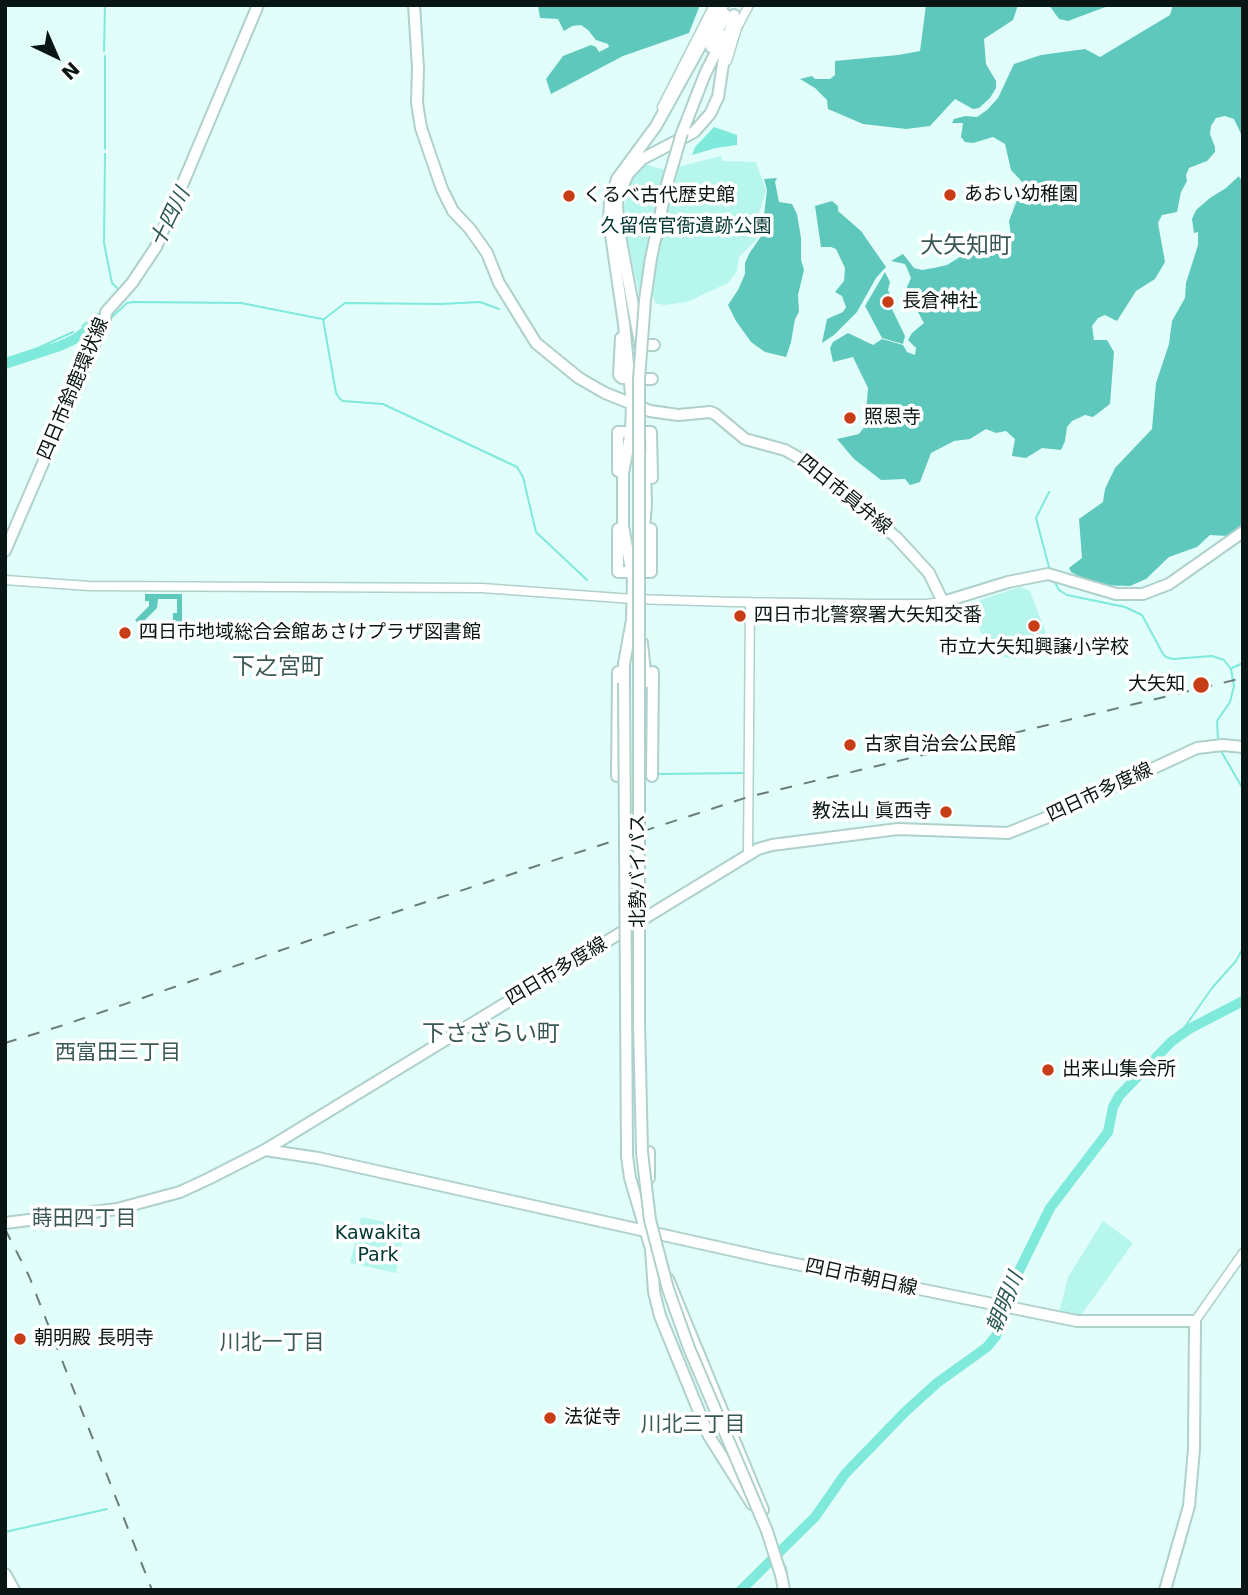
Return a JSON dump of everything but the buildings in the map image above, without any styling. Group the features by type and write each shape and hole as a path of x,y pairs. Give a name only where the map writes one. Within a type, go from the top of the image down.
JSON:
{"main road":[{"name":"四日市鈴鹿環状線","path":"5,551 106,316 156,247 258,5"},
{"name":"四日市員弁線","path":"414,5 417,103 421,128 433,167 453,211 487,253 499,283 540,349 579,378 634,405 668,415 715,414 745,439 785,450 805,461 852,503 867,511 897,537 929,573 943,602"},
{"path":"641,379 624,324 609,221 610,201 617,179 656,126 723,5"},
{"path":"734,9 718,97 705,121 691,133 642,159 628,174 617,202 618,225 638,323 641,379 634,405 634,432 623,473 621,504 624,537 636,572 636,599 646,682 649,1203 654,1292 660,1316 709,1436 772,1544"},
{"name":"北勢バイパス","path":"734,9 700,74 667,184 645,300 639,379 639,994 642,1152 650,1220 671,1299 772,1544 784,1590"},
{"path":"624,324 638,323"},
{"path":"640,345 654,345"},
{"path":"634,432 652,432 649,504 651,572 636,572"},
{"path":"621,504 649,504"},
{"path":"943,602 1008,582 1053,574 1104,592 1143,594 1169,584 1243,532"},
{"path":"636,599 624,664 627,1156 630,1178 764,1511 781,1575"},
{"path":"642,648 649,657 653,673 652,776"},
{"path":"617,776 617,678 620,667 624,664"},
{"name":"四日市多度線","path":"5,1223 67,1217 152,1200 180,1192 265,1150 748,854 772,845 898,829 1008,832 1048,817 1197,748 1223,745 1243,747"},
{"name":"四日市朝日線","path":"265,1150 318,1158 651,1233 1077,1321 1195,1321"},
{"path":"1165,1590 1189,1506 1195,1423 1195,1321"},
{"path":"5,1574 14,1590"}],"street":[{"path":"656,126 666,96 715,5"},
{"path":"721,72 737,28 750,5"},
{"path":"5,580 89,586 482,587 636,599 750,603 943,602"},
{"path":"748,854 750,603"},
{"path":"1195,1321 1243,1253"}],"green space":[{"name":"久留倍官衙遺跡公園","path":"721,156 722,161 756,162 766,190 758,216 760,225 756,240 739,257 737,271 728,283 687,302 664,305 655,303 652,293 639,293 627,239 624,207 629,186 644,164 666,170"},
{"path":"1020,587 1030,591 1046,633 1023,640 1025,645 1016,659 989,655 973,610 976,603"},
{"name":"Kawakita Park","path":"361,1217 405,1226 396,1273 350,1263"},
{"path":"1103,1221 1133,1243 1079,1318 1059,1313 1068,1277"}],"shaded area":[{"path":"538,5 700,5 689,33 623,56 551,94 546,79 563,56 591,45 599,52 609,47 608,44 596,40 581,25 564,31 558,19 540,18"},
{"path":"926,5 1018,5 1013,20 984,39 986,64 996,81 996,88 979,108 973,109 955,99 930,126 906,129 863,124 828,109 827,100 815,88 800,79 812,76 815,79 830,79 835,75 835,61 920,51"},
{"path":"1049,5 1111,5 1068,21 1059,19"},
{"path":"1173,5 1243,5 1243,138 1234,119 1225,116 1216,118 1210,134 1215,152 1207,161 1189,168 1177,212 1162,215 1158,223 1165,262 1155,279 1136,291 1117,321 1105,315 1098,318 1092,326 1094,340 1107,340 1114,352 1110,404 1093,417 1085,415 1072,421 1067,427 1061,450 1042,448 1026,458 1012,456 1015,439 1006,431 996,433 986,429 970,439 954,441 931,453 920,482 910,485 905,479 881,480 854,459 837,439 859,434 865,426 868,388 853,357 833,362 830,348 833,342 848,333 873,345 882,339 903,345 907,352 915,355 916,348 908,340 924,323 907,292 911,278 905,264 891,261 903,254 914,268 922,270 947,265 976,247 1008,244 1011,236 1009,221 1017,200 1027,205 1029,197 1025,185 1011,170 1005,144 993,137 973,143 965,142 961,137 963,123 952,123 954,119 977,117 987,110 998,98 1014,64 1041,55 1085,49 1100,57 1170,15"},
{"path":"714,127 737,135 737,145 692,155 695,147"},
{"path":"1239,176 1240,179 1243,177 1243,523 1228,536 1210,535 1197,547 1169,557 1146,579 1130,586 1095,585 1071,572 1069,568 1082,558 1079,519 1103,502 1105,489 1115,468 1152,429 1156,383 1169,344 1172,321 1185,298 1186,283 1198,245 1198,232 1194,233 1192,219 1196,210"},
{"path":"777,178 775,182 779,202 792,204 797,214 804,270 798,295 799,312 786,357 765,352 751,342 728,305 745,274 745,263 749,254 766,229 764,215 767,190 764,179"},
{"path":"832,201 838,206 838,211 861,231 886,267 876,278 857,312 822,343 827,319 843,312 846,307 842,296 835,292 844,281 845,268 836,249 821,247 815,206"},
{"path":"885,272 890,282 888,290 892,300 891,307 905,336 903,344 882,338 865,306"},
{"path":"145,594 182,594 182,634 175,634 178,626 173,621 173,613 177,613 177,599 158,599 157,608 140,625 135,620 149,606 149,601 145,601"}],"waterway":[{"path":"104,51 105,5"},
{"path":"105,56 105,149"},
{"path":"105,154 104,243 112,283 118,289"},
{"path":"110,319 127,303 133,302 241,303 322,319"},
{"path":"324,319 345,303 480,302 499,309"},
{"path":"82,326 101,312"},
{"name":"十四川","path":"5,364 75,339 109,314"},
{"path":"323,319 336,393 340,399 383,404 517,467 523,477 536,532 587,580"},
{"path":"5,359 73,332"},
{"path":"1049,492 1036,518 1050,571"},
{"path":"1053,579 1059,590 1067,595 1125,607 1142,615 1166,657 1173,659 1212,656 1224,660 1231,669 1234,686 1230,702 1217,721 1218,740"},
{"path":"1232,668 1243,663"},
{"path":"1221,751 1243,789"},
{"path":"657,774 745,773"},
{"path":"1177,1038 1243,948"},
{"name":"朝明川","path":"741,1590 815,1517 845,1474 905,1412 937,1383 987,1347 996,1336 1014,1281 1050,1208 1108,1132 1113,1107 1119,1096 1171,1042 1189,1029 1243,1001"},
{"path":"5,1532 107,1509"}],"railway":[{"path":"5,1043 748,797 1243,678"},
{"path":"5,1229 29,1276 152,1590"}],"place":[{"name":"あおい幼稚園","path":"950,195"},
{"name":"くるべ古代歴史館","path":"569,196"},
{"name":"長倉神社","path":"888,302"},
{"name":"照恩寺","path":"850,418"},
{"name":"四日市北警察署大矢知交番","path":"740,616"},
{"name":"市立大矢知興譲小学校","path":"1034,626"},
{"name":"四日市地域総合会館あさけプラザ図書館","path":"125,633"},
{"name":"大矢知","path":"1201,685"},
{"name":"古家自治会公民館","path":"850,745"},
{"name":"教法山 眞西寺","path":"946,812"},
{"name":"出来山集会所","path":"1048,1070"},
{"name":"朝明殿 長明寺","path":"20,1339"},
{"name":"法従寺","path":"550,1418"}],"district":[{"name":"大矢知町","path":"966,247"},
{"name":"下之宮町","path":"278,668"},
{"name":"下さざらい町","path":"491,1035"},
{"name":"西富田三丁目","path":"118,1054"},
{"name":"蒔田四丁目","path":"84,1220"},
{"name":"川北一丁目","path":"272,1344"},
{"name":"川北三丁目","path":"693,1426"}]}
